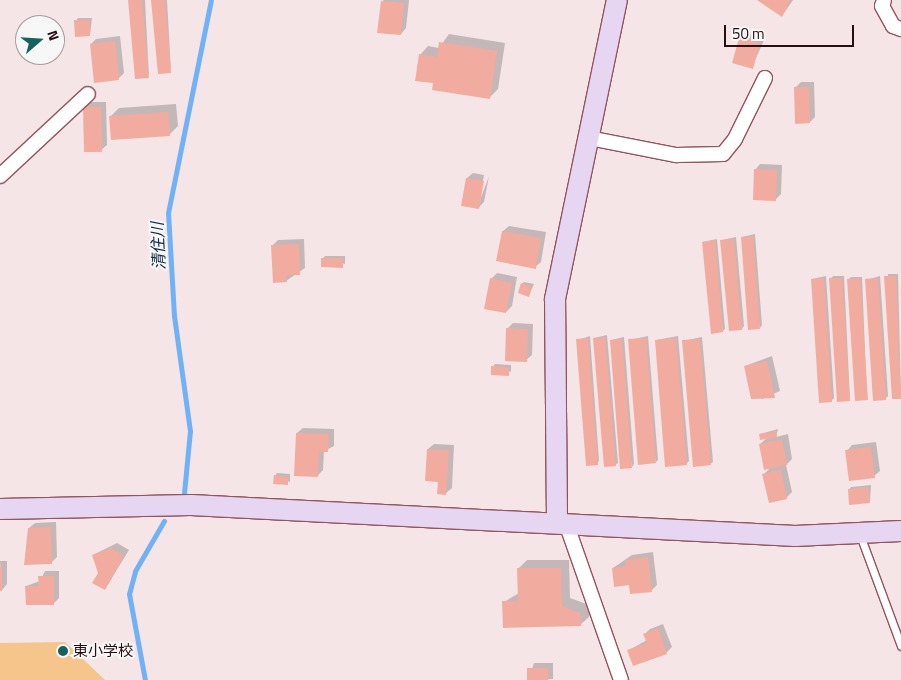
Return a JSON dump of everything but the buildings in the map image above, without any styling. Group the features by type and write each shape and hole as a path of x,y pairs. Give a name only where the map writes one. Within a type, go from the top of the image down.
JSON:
{"street":[{"path":"617,0 555,298 561,523 620,680"},
{"path":"884,0 882,6 893,26 901,29"},
{"path":"588,138 676,155 723,154 736,139 766,78"},
{"path":"0,176 88,94"},
{"path":"0,509 191,505 795,536 860,535 901,531"}],"lane":[{"path":"860,535 901,646"}],"shaded area":[{"path":"65,642 105,680 0,680 0,643"}],"waterway":[{"name":"清住川","path":"184,493 190,431 174,316 168,213 211,0"},
{"name":"清住川","path":"145,680 129,594 135,571 164,521"}],"place":[{"name":"東小学校","path":"63,651"}]}
